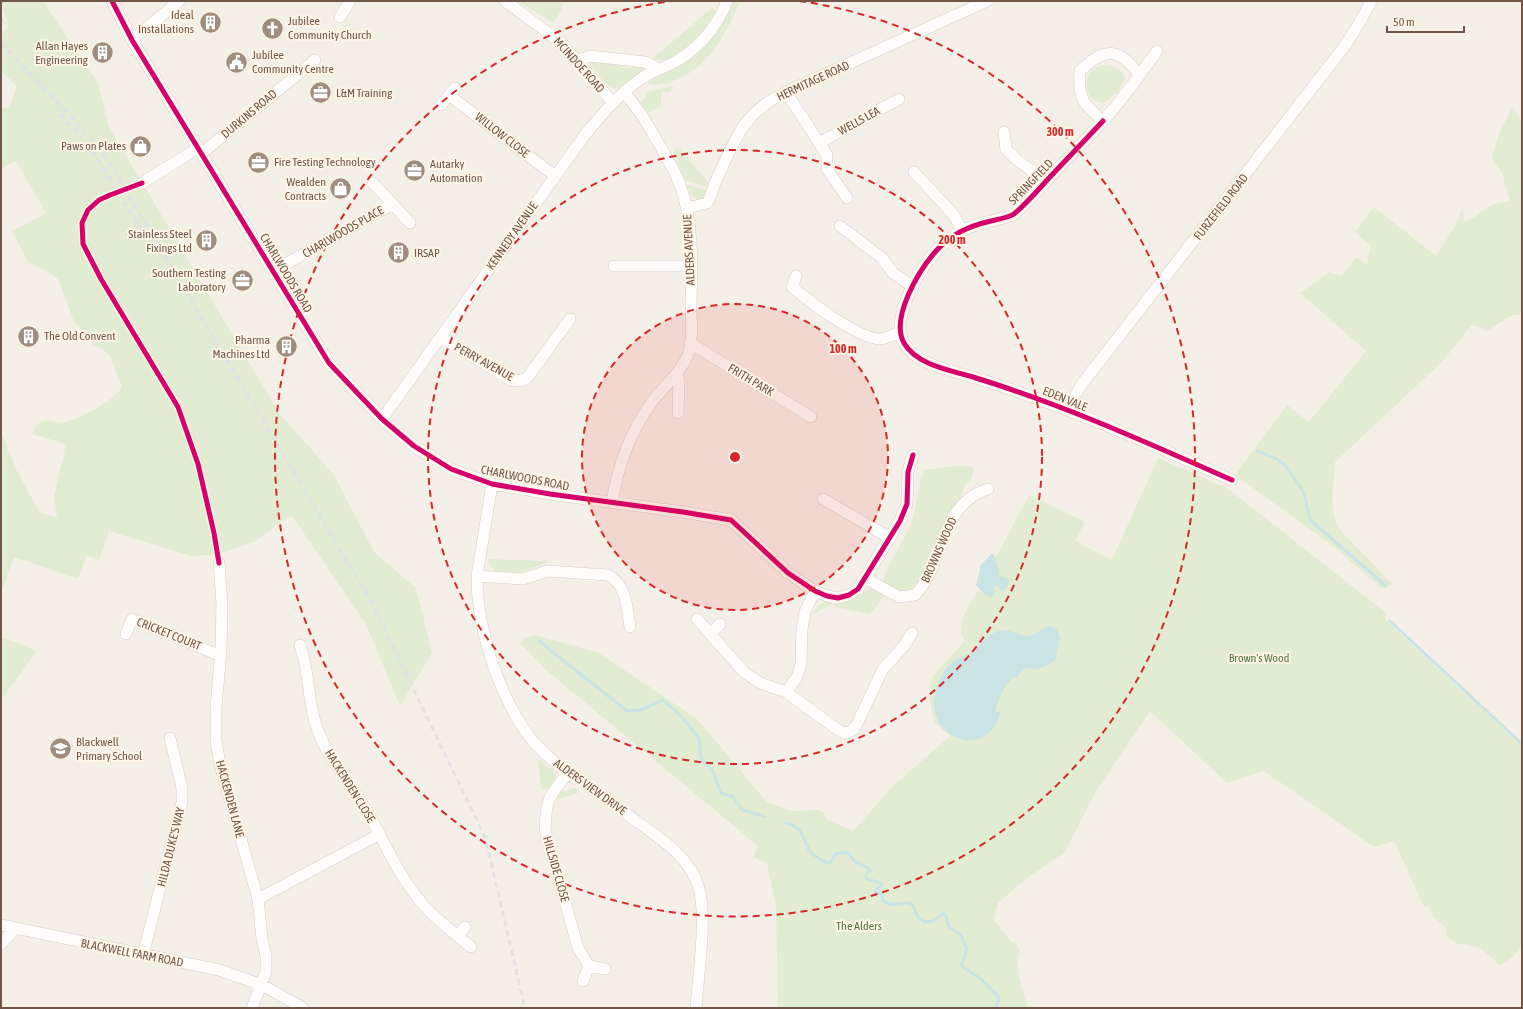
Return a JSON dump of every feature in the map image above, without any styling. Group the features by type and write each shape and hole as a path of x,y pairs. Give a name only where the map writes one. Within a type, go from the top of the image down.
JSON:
{"street":[{"name":"CHARLWOODS ROAD","path":"112,1 132,40 329,363 382,419 414,446 451,469 492,484 550,494 731,520 788,573 815,591 827,596 838,598 849,595 858,589 900,521 907,504 908,472 913,455"},
{"path":"132,40 179,1"},
{"path":"340,17 350,1"},
{"name":"MCINDOE ROAD","path":"504,1 546,30 563,44 612,102"},
{"name":"KENNEDY AVENUE","path":"382,419 554,176 612,102 643,76 685,56 698,46 711,31 728,1"},
{"name":"HERMITAGE ROAD","path":"686,208 707,204 738,134 751,115 761,106 786,92 987,1"},
{"name":"FURZEFIELD ROAD","path":"1066,410 1082,384 1344,47 1360,22 1370,1"},
{"name":"SPRINGFIELD","path":"900,332 900,318 904,304 935,252 949,238 962,230 975,224 1012,215 1032,198 1046,181 1122,101 1158,51"},
{"path":"1103,120 1085,106 1079,88 1080,71 1093,58 1105,53 1117,55 1129,62 1140,76"},
{"path":"578,60 590,56 645,62 659,69"},
{"name":"DURKINS ROAD","path":"200,150 315,60"},
{"name":"WILLOW CLOSE","path":"441,105 452,91 554,176"},
{"name":"ALDERS AVENUE","path":"612,502 620,465 639,420 652,402 677,375 687,358 690,343 692,266 686,208 679,181 636,106 624,92"},
{"path":"786,92 827,155 827,169 847,198"},
{"name":"WELLS LEA","path":"819,143 899,99"},
{"path":"1004,132 1006,149 1016,160 1046,181"},
{"path":"142,183 200,150"},
{"path":"914,172 953,214 962,230"},
{"name":"CHARLWOODS PLACE","path":"374,183 410,223"},
{"name":"CHARLWOODS PLACE","path":"273,271 393,204"},
{"path":"840,226 882,258 893,273 913,287"},
{"path":"614,266 692,266"},
{"path":"796,276 792,287 813,304 863,335 880,339 900,332"},
{"name":"PERRY AVENUE","path":"440,337 511,380 519,381 527,378 570,319"},
{"name":"EDEN VALE","path":"900,332 904,343 913,354 928,362 1012,389 1066,410 1232,480"},
{"name":"FRITH PARK","path":"690,343 811,417"},
{"path":"677,375 679,381 678,413"},
{"name":"ALDERS VIEW DRIVE","path":"492,484 477,576 477,592 481,618 491,657 518,720 533,741 567,774 585,784 671,847 686,862 695,876 701,898 702,916 696,1008"},
{"name":"BROWNS WOOD","path":"865,578 899,597 915,595 925,585 953,515 976,493 988,489"},
{"path":"823,499 890,538"},
{"name":"HACKENDEN LANE","path":"219,562 222,604 221,656 216,707 216,740 220,765 258,899 262,939 266,956 266,972 252,1008"},
{"path":"477,576 523,579 547,571 608,575 617,579 625,595 630,627"},
{"path":"786,692 797,677 801,664 802,628 805,612 815,591"},
{"name":"CRICKET COURT","path":"126,634 132,619 221,656"},
{"path":"697,619 744,672 760,683 786,692 827,721 834,729 848,733 853,730 883,669 904,646 912,633"},
{"path":"710,634 720,624"},
{"name":"HACKENDEN CLOSE","path":"300,646 305,661 309,698 316,727 328,753 361,802 407,883 421,903 462,931 471,947"},
{"name":"HILDA DUKE'S WAY","path":"143,955 182,802 182,788 170,738"},
{"name":"HILLSIDE CLOSE","path":"567,774 550,794 546,811 545,830 578,948 590,966"},
{"name":"HACKENDEN CLOSE","path":"258,899 380,834"},
{"name":"BLACKWELL FARM ROAD","path":"1,925 219,970 262,985"},
{"path":"1,944 15,929"},
{"path":"583,981 590,966 605,969"},
{"path":"262,985 303,1008"}],"green space":[{"path":"1,1 43,1 98,83 109,127 279,413 334,475 374,552 416,588 432,653 400,706 366,624 293,517 287,518 254,542 222,553 208,555 191,556 109,531 99,560 86,556 78,579 14,557 1,593 1,432 17,471 39,512 57,518 54,497 66,444 32,434 36,427 44,421 48,420 61,423 88,413 105,403 122,387 110,356 104,350 92,344 73,319 58,279 28,262 12,231 46,213 16,161 1,169 1,107 9,108 17,86 1,71 1,34 9,26 1,21 1,17 8,25"},
{"path":"518,1 563,1 561,11 553,23"},
{"path":"734,1 740,1 728,27 713,51 704,62 681,78 662,84 649,84 648,82 689,59 709,41 726,17"},
{"path":"712,8 716,10 707,24 696,40 682,52 667,60 652,59"},
{"path":"592,61 629,68 640,66 643,68 643,71 624,85 618,88 613,88 608,86 597,73 589,62"},
{"path":"1101,65 1116,68 1124,75 1125,79 1118,92 1102,104 1091,99 1087,89 1087,79 1089,75"},
{"path":"673,86 670,92 661,92 661,106 648,113 641,103 649,91"},
{"path":"1512,107 1522,120 1522,314 1510,316 1486,332 1483,328 1472,325 1442,362 1335,462 1332,498 1334,515 1337,524 1341,531 1393,585 1382,589 1333,546 1235,475 1287,405 1309,422 1366,351 1300,293 1329,272 1342,276 1356,257 1367,264 1371,246 1355,232 1374,207 1436,256 1456,224 1463,206 1464,222 1472,219 1489,206 1510,201 1502,173 1492,155 1500,132"},
{"path":"678,147 708,182 707,187 686,181 673,152"},
{"path":"687,185 707,190 705,196 700,199 692,197"},
{"name":"Brown's Wood","path":"1158,458 1227,488 1385,612 1386,620 1522,746 1522,945 1520,949 1507,961 1500,965 1480,948 1456,943 1445,934 1447,928 1433,917 1428,905 1424,907 1394,841 1374,847 1264,771 1227,783 1150,711 1097,790 1064,853 1027,878 998,903 994,920 1011,942 1016,943 1020,952 1018,958 1018,972 1028,1008 778,1008 776,906 767,864 753,857 758,846 546,670 521,644 524,638 535,635 599,653 697,719 767,802 791,811 819,810 823,812 828,820 853,831 894,785 950,736 935,723 929,697 933,676 965,641 962,635 962,622 967,609 978,590 985,595 994,586 998,586 999,570 995,559 1029,495 1085,522 1075,541 1112,560"},
{"path":"971,466 974,469 971,480 964,486 962,495 943,526 923,581 906,594 883,584 887,569 913,519 924,470"},
{"path":"488,559 548,562 524,571 505,574 498,572 492,567"},
{"path":"870,589 885,595 870,614 834,607 835,603 852,601 866,590"},
{"path":"828,601 832,602 832,604 813,614 820,604"},
{"path":"1,637 37,651 1,700"},
{"path":"539,759 547,767 554,770 556,775 552,789 541,789"},
{"path":"573,788 577,789 578,793 555,800 562,790 564,792"}],"water":[{"path":"992,553 999,570 999,576 1008,578 1009,582 1007,587 1002,592 998,586 994,586 994,594 991,598 985,595 976,585 981,565"},
{"path":"1048,626 1056,628 1060,637 1055,661 1037,670 1031,668 1025,669 1021,672 1017,679 1014,677 1010,680 1002,692 995,711 1000,712 995,726 991,731 979,739 972,740 958,738 947,732 940,724 934,703 939,681 952,662 971,653 987,637 995,632 1003,630 1029,636"}],"waterway":[{"path":"1257,451 1277,459 1287,467 1304,493 1310,520 1385,585"},
{"path":"1390,621 1522,744"},
{"path":"539,641 627,711 641,710 663,700 680,715 699,738 701,759 713,771 721,793 733,797 742,810 764,816"},
{"path":"786,823 796,827 799,830 804,837 809,850 822,860 831,863 835,854 846,852 854,861 868,868 870,871 866,875 867,879 881,883 881,886 876,890 875,894 882,893 883,901 891,904 912,904 918,917 925,922 933,921 942,914 945,914 949,927 961,935 967,949 961,966 981,979 999,997 996,1008"}],"railway":[{"path":"1,43 76,122 107,159 372,603 485,837 525,1008"},
{"path":"60,114 82,137"},
{"path":"92,150 152,247"}],"cycle path":[{"path":"112,1 132,40 329,363 382,419 414,446 451,469 492,484 550,494 731,520 788,573 815,591 827,596 838,598 849,595 858,589 900,521 907,504 908,472 913,455"},
{"path":"1103,121 1014,214 975,225 954,235 936,251 929,259 915,282 903,308 901,333 904,343 910,351 927,362 1074,412 1232,480"},
{"path":"142,183 99,200 88,210 82,223 83,244 101,279 178,407 198,464 214,533 219,563"}],"place":[{"name":"Ideal Installations","path":"210,22"},
{"name":"Jubilee Community Church","path":"272,28"},
{"name":"Allan Hayes Engineering","path":"103,53"},
{"name":"Jubilee Community Centre","path":"236,62"},
{"name":"L&M Training","path":"320,93"},
{"name":"Paws on Plates","path":"141,146"},
{"name":"Fire Testing Technology","path":"258,162"},
{"name":"Autarky Automation","path":"415,171"},
{"name":"Wealden Contracts","path":"341,189"},
{"name":"Stainless Steel Fixings Ltd","path":"207,241"},
{"name":"IRSAP","path":"398,253"},
{"name":"Southern Testing Laboratory","path":"242,280"},
{"name":"The Old Convent","path":"29,336"},
{"name":"Pharma Machines Ltd","path":"286,347"},
{"name":"Blackwell Primary School","path":"61,749"}],"park label":[{"name":"The Alders","path":"859,926"}]}
